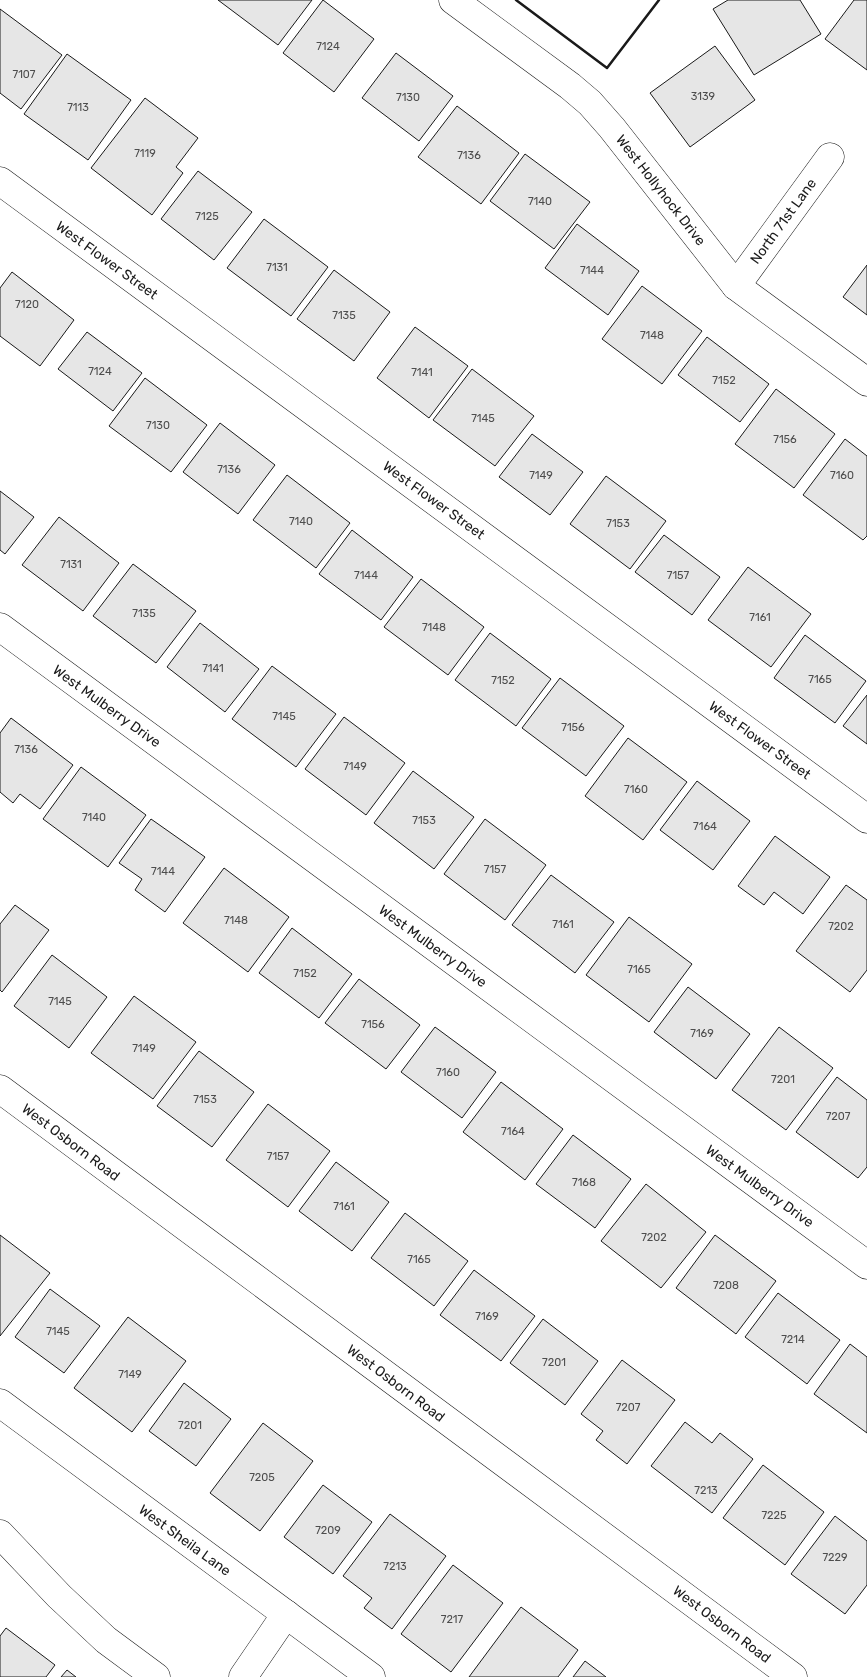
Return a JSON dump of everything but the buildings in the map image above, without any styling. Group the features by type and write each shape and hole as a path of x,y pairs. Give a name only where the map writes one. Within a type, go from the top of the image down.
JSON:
{"street":[{"name":"West Hollyhock Drive","path":"453,0 570,86 590,103 736,286 867,382"},
{"name":"North 71st Lane","path":"736,286 830,156"},
{"name":"West Flower Street","path":"0,181 867,819"},
{"name":"West Mulberry Drive","path":"0,627 867,1265"},
{"name":"West Osborn Road","path":"0,1090 793,1677"},
{"name":"West Sheila Lane","path":"0,1403 371,1677"},
{"path":"0,1534 59,1596 106,1640 156,1677"},
{"path":"243,1677 286,1614"}],"wall":[{"path":"516,0 607,68 659,0"}]}
